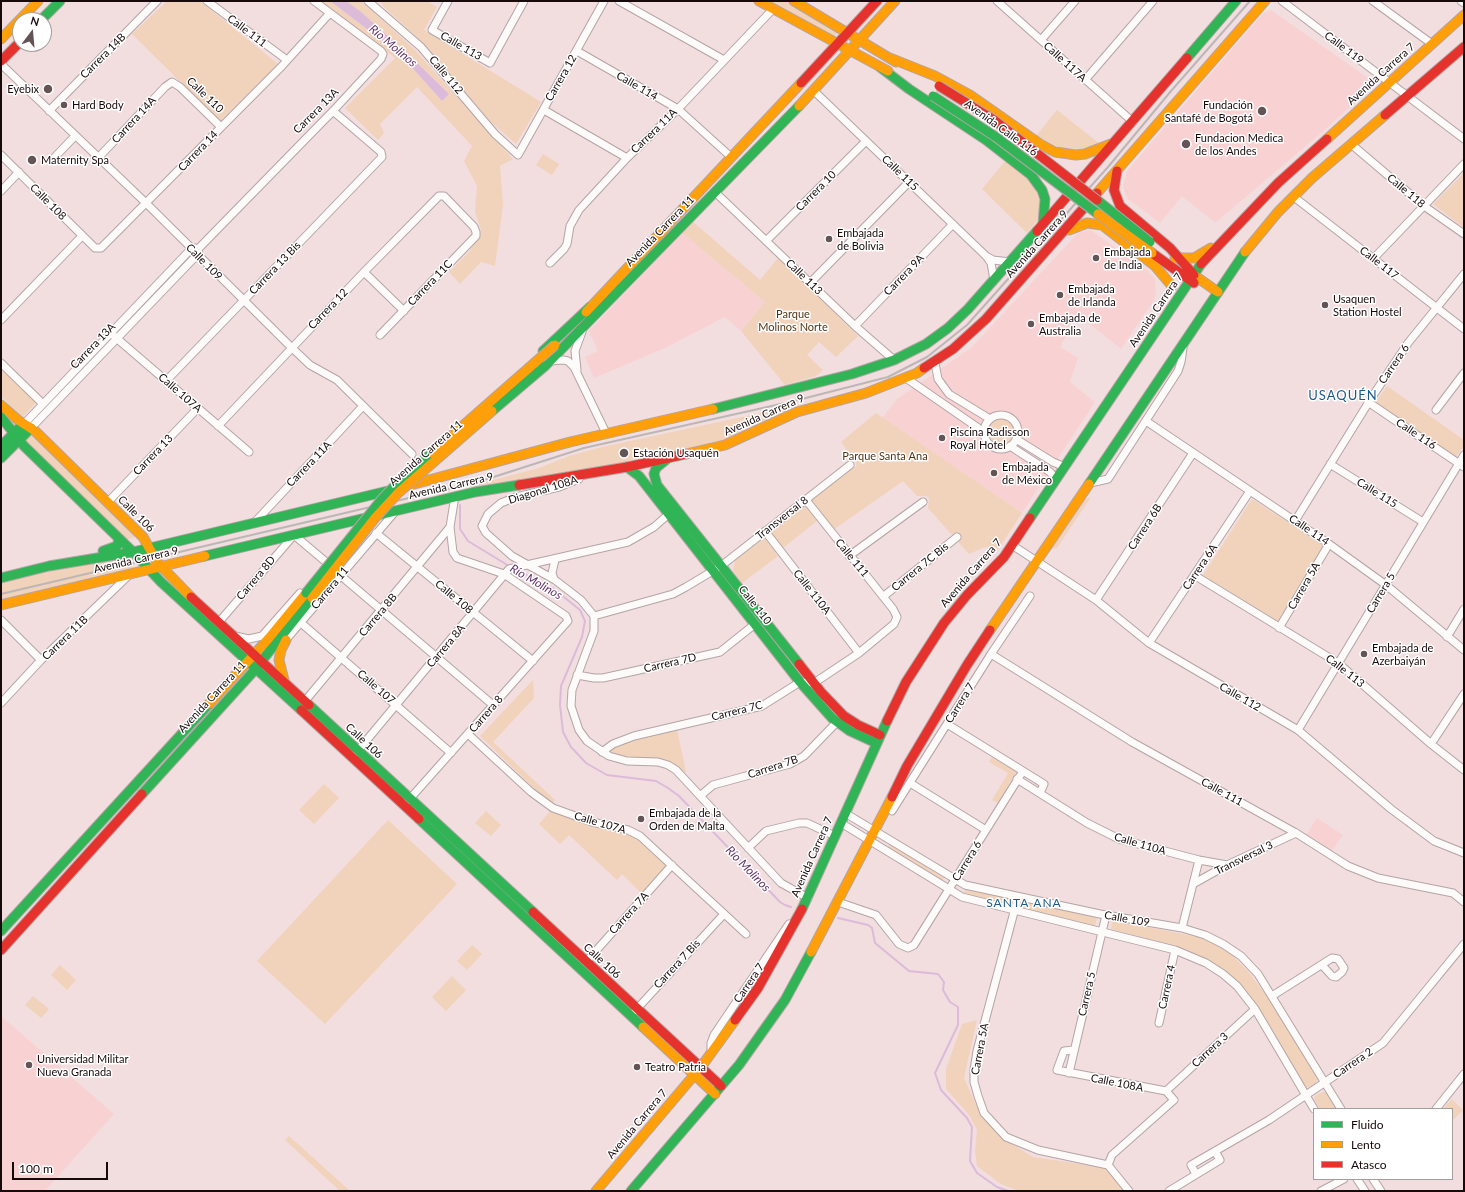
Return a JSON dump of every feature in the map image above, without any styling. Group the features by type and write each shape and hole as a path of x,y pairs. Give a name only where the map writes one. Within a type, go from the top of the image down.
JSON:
{"main road":[{"path":"1,39 38,1"},
{"path":"49,12 60,1"},
{"name":"Avenida Calle 116","path":"759,1 933,96 996,137 1063,189 1153,249 1168,256 1192,278 1216,295"},
{"name":"Avenida Calle 116","path":"794,1 939,86 999,124 1153,249"},
{"name":"Avenida Carrera 11","path":"1,950 259,664 382,499 404,476 459,431 555,345 877,1"},
{"name":"Avenida Carrera 11","path":"1,931 309,595 398,493 546,365 586,326 813,90 895,1"},
{"name":"Avenida Carrera 9","path":"1,578 83,560 133,552 374,495 606,433 668,420 799,388 876,367 894,360 926,344 948,328 994,280 1118,141 1236,1"},
{"name":"Avenida Carrera 9","path":"1,605 455,496 627,467 733,443 797,412 866,393 906,378 935,363 953,350 986,320 1265,1"},
{"name":"Avenida Carrera 7","path":"596,1191 698,1071 758,988 808,898 876,743 906,682 944,623 967,595 1004,557 1205,259 1278,184 1464,15"},
{"path":"631,1191 718,1090 764,1031 785,1000 838,902 873,830 907,766 945,701 1036,561 1258,234 1294,197 1352,144 1464,47"},
{"path":"1,63 12,51"},
{"path":"890,58 935,76 970,95 1040,144 1055,152 1085,154 1118,141"},
{"path":"880,67 909,89 980,135 1031,175 1042,190 1045,199 1043,225"},
{"path":"1117,171 1114,190 1117,201 1168,256 1179,259 1189,259 1200,255 1228,235"},
{"path":"1061,236 1081,224 1093,222 1102,225 1155,266 1172,286"},
{"path":"1168,256 1183,252 1193,252 1207,247 1228,235"},
{"path":"1168,256 1174,306"},
{"path":"1179,259 1192,278"},
{"path":"374,495 395,482 445,439 590,307"},
{"name":"Calle 106","path":"1,405 27,426 143,537 161,567 242,643 251,657"},
{"name":"Calle 106","path":"1,417 17,436 133,552 149,570 232,645 251,657 305,701 356,756"},
{"name":"Carrera 13A","path":"1,458 17,436 27,426"},
{"name":"Carrera 13A","path":"1,446 17,436"},
{"name":"Calle 110","path":"667,459 657,467 654,474 657,485 676,508 754,624 800,682 836,723 876,743"},
{"name":"Calle 110","path":"627,467 639,476 668,515 717,568 814,683 844,716 858,725 880,735"},
{"path":"83,560 115,547 119,544 119,539"},
{"path":"242,643 257,642 269,638"},
{"path":"286,640 280,660 280,671 286,684"},
{"path":"232,645 236,658 235,675"},
{"name":"Calle 106","path":"259,664 268,680 356,756 586,962 634,1012"},
{"path":"240,685 251,680 268,680"},
{"name":"Calle 106","path":"406,801 718,1090"}],"street":[{"name":"Carrera 14B","path":"49,111 157,1"},
{"name":"Calle 111","path":"207,1 287,60"},
{"path":"314,1 330,13"},
{"name":"Calle 112","path":"368,1 421,47 495,134 518,155"},
{"name":"Calle 113","path":"448,1 432,30 490,63 524,1"},
{"name":"Carrera 12","path":"518,155 604,1"},
{"path":"619,1 724,60"},
{"name":"Calle 117A","path":"997,1 1133,122"},
{"path":"1041,40 1075,1"},
{"path":"1085,80 1153,1"},
{"name":"Calle 119","path":"1282,1 1464,138"},
{"path":"1373,1 1432,44"},
{"name":"Carrera 11A","path":"550,263 567,244 570,226 579,210 627,158 678,109 773,9"},
{"name":"Carrera 14","path":"95,248 98,249 104,247 147,204 287,60 330,13"},
{"name":"Carrera 13A","path":"27,426 113,336 198,251 381,59 383,54 381,51 330,13"},
{"name":"Calle 114","path":"577,51 678,109 731,157"},
{"name":"Calle 109","path":"1,63 147,204 191,249"},
{"name":"Calle 110","path":"172,82 180,87 221,127"},
{"name":"Carrera 14A","path":"98,158 165,87 172,82"},
{"name":"Calle 115","path":"813,90 986,256 991,263 994,280"},
{"path":"544,110 627,158"},
{"name":"Carrera 13 Bis","path":"166,382 381,159 381,152 333,111"},
{"path":"52,160 75,136"},
{"name":"Carrera 10","path":"766,241 866,141"},
{"name":"Calle 118","path":"1352,144 1424,206 1464,234"},
{"name":"Calle 108","path":"1,155 95,248"},
{"path":"1373,259 1464,164"},
{"path":"1,191 19,172"},
{"path":"810,283 909,182"},
{"name":"Calle 113","path":"715,192 855,326 894,360"},
{"name":"Carrera 12","path":"218,426 291,347 364,272 437,198 442,196"},
{"name":"Carrera 11C","path":"380,336 474,238 476,230 446,198 442,196"},
{"name":"Calle 117","path":"1294,197 1464,329"},
{"name":"Carrera 9A","path":"855,326 953,224"},
{"path":"1,320 82,236"},
{"path":"191,249 198,251"},
{"name":"Carrera 13A","path":"27,426 42,403 113,336 191,249"},
{"name":"Calle 109","path":"198,251 291,347 310,365 337,380 412,454"},
{"name":"Calle 115","path":"986,256 994,260 1010,262"},
{"path":"364,272 404,310"},
{"name":"Carrera 6","path":"1295,521 1368,402 1408,343 1464,274"},
{"path":"586,326 578,338 575,351 578,372 606,433"},
{"name":"Calle 107A","path":"113,336 248,452"},
{"path":"1090,483 1108,479 1181,365 1183,345"},
{"path":"546,365 563,360 568,361 578,372"},
{"path":"1,363 42,403"},
{"path":"935,363 938,379 949,394 990,419"},
{"path":"1436,410 1464,373"},
{"path":"906,378 984,432"},
{"name":"Calle 116","path":"1368,402 1462,465"},
{"name":"Carrera 11A","path":"255,522 363,406"},
{"name":"Carrera 13","path":"108,502 198,408"},
{"path":"998,415 1004,415 1012,420 1017,428 1016,439 1010,446 1002,449 993,447 986,441 984,432 990,419 998,415"},
{"name":"Calle 114","path":"1146,421 1329,544 1386,585 1464,650"},
{"path":"1016,439 1053,462 1065,467"},
{"path":"1010,446 1050,472 1056,479"},
{"name":"Carrera 6B","path":"1096,600 1193,453"},
{"name":"Carrera 5","path":"1298,730 1423,522 1462,465 1464,455"},
{"name":"Calle 115","path":"1330,464 1423,522"},
{"name":"Transversal 8","path":"717,568 850,465"},
{"name":"Diagonal 108A","path":"594,616 581,600 554,579 512,556 486,534 482,526 488,514 501,504 516,497 559,487 599,472"},
{"name":"Carrera 6A","path":"1149,643 1250,491"},
{"path":"455,496 450,527 453,552 457,558 507,572 520,566 555,560 628,542 654,527 676,508"},
{"name":"Calle 111","path":"806,500 848,556 884,596 897,617 894,624 859,653"},
{"path":"848,556 923,502"},
{"name":"Carrera 11","path":"259,664 286,640 395,511"},
{"name":"Carrera 11","path":"234,636 251,639 265,634 362,518"},
{"name":"Carrera 8B","path":"305,701 450,527"},
{"name":"Calle 110A","path":"765,531 859,653"},
{"name":"Calle 108","path":"376,533 533,661"},
{"path":"294,535 326,562"},
{"name":"Carrera 8D","path":"219,622 294,535"},
{"name":"Carrera 7C Bis","path":"884,596 957,537"},
{"name":"Carrera 5A","path":"1279,628 1329,544"},
{"name":"Calle 112","path":"1012,545 1096,600 1149,643 1298,730 1409,823 1434,841 1464,853"},
{"path":"554,579 552,573 555,560"},
{"path":"717,568 673,594 594,616 594,631 572,690 571,706 574,718 579,730 587,741 602,752 617,759 627,761 648,761 668,765 683,776 784,886 808,898"},
{"name":"Carrera 8A","path":"356,756 507,572"},
{"name":"Carrera 8","path":"406,801 451,753 568,621 566,616 507,572"},
{"name":"Carrera 11B","path":"1,702 41,660 130,574"},
{"name":"Calle 113","path":"1194,575 1338,663 1431,744 1464,770"},
{"path":"340,576 493,705"},
{"name":"Carrera 7","path":"892,812 991,654 1030,596"},
{"path":"1447,637 1464,609"},
{"path":"1,620 41,660"},
{"name":"Calle 107","path":"300,622 451,753"},
{"name":"Carrera 7D","path":"577,675 603,678 720,652 754,624"},
{"path":"800,682 814,683 859,653"},
{"name":"Calle 111","path":"991,654 1132,742 1296,833 1348,866 1378,878 1453,893 1464,902"},
{"name":"Carrera 7C","path":"602,752 614,744 634,736 762,706 800,682"},
{"path":"1431,744 1464,694"},
{"name":"Carrera 7B","path":"700,796 713,785 790,764 804,756 836,723"},
{"path":"947,724 1044,784 1040,793"},
{"name":"Calle 107A","path":"468,734 531,792 553,808 592,822 628,830 640,836 746,934"},
{"name":"Carrera 6","path":"838,902 876,915 899,944 908,948 914,945 1023,771"},
{"name":"Calle 110A","path":"1017,780 1087,823 1118,839 1199,860 1227,865"},
{"path":"910,783 986,830"},
{"name":"Calle 109","path":"845,813 965,885 1106,915 1182,928 1205,935 1223,944 1241,956 1258,974 1340,1108"},
{"path":"748,848 766,831 799,823 807,823 835,836"},
{"name":"Calle 109","path":"841,823 949,890 962,896 1175,950 1206,963 1223,974 1237,986 1254,1009 1313,1108"},
{"name":"Transversal 3","path":"1193,884 1227,865 1296,833"},
{"path":"1182,928 1199,860"},
{"name":"Carrera 7A","path":"586,962 672,865"},
{"name":"Carrera 5A","path":"1018,897 974,1070 974,1082 980,1102 984,1113 1006,1137 1038,1150 1108,1165"},
{"name":"Carrera 7 Bis","path":"634,1012 724,914"},
{"name":"Carrera 5","path":"1069,1073 1106,915"},
{"name":"Carrera 2","path":"1196,1174 1191,1166 1306,1096 1382,1043 1464,944"},
{"name":"Carrera 4","path":"1159,1023 1175,950"},
{"path":"1272,996 1322,965"},
{"name":"Carrera 3","path":"1166,1091 1254,1009"},
{"name":"Calle 108A","path":"1074,1050 1064,1051 1057,1070 1166,1091"},
{"path":"1437,1108 1464,1074"},
{"path":"1129,1191 1108,1165 1112,1155 1174,1100 1166,1091"},
{"path":"1169,1191 1220,1160 1215,1151"},
{"path":"1321,1191 1342,1180"},
{"path":"1358,1180 1365,1191"},
{"path":"1374,1180 1380,1191"}],"shaded area":[{"name":"Fundación Santafé de Bogotá","path":"1271,10 1371,80 1372,87 1320,134 1215,223 1182,196 1160,223 1127,198 1123,186 1127,171 1263,13"},
{"path":"1089,229 1147,270 1155,279 1156,293 1154,300 1121,349 1085,320 1072,325 1060,347 1078,358 1070,382 1095,402 1022,513 882,418 897,399 971,348 1077,234"},
{"path":"682,233 765,302 741,331 725,317 665,348 594,378 585,357 598,351 589,331"},
{"path":"1317,818 1343,835 1330,853 1305,837"},
{"name":"Universidad Militar Nueva Granada","path":"1,1016 114,1114 45,1191 1,1191"}],"green space":[{"path":"167,1 200,1 278,64 220,121 132,34"},
{"path":"322,1 330,1 400,54 442,101 449,94 412,58 346,1 361,1 365,4 415,50 513,159 500,166 503,205 495,266 481,262 460,284 449,272 470,251 481,230 475,212 477,186 464,161 472,146 417,87 380,124 384,133 378,140 345,108 395,58"},
{"path":"380,1 427,1 437,7 424,30 541,102 516,144 491,122 419,39 384,7"},
{"path":"765,1 788,1 839,31 833,39"},
{"path":"1057,110 1100,144 1081,149 1061,148 1036,136"},
{"path":"543,154 559,164 552,175 536,165"},
{"path":"1006,160 1032,182 1040,200 1040,212 1036,222 1027,233 982,189"},
{"path":"1464,173 1464,228 1433,204"},
{"name":"Parque Molinos Norte","path":"692,221 760,280 778,258 858,336 836,357 819,342 807,355 823,370 816,376 785,385 741,331 765,302 682,233"},
{"path":"1,366 37,402 22,417 1,396"},
{"path":"1387,386 1464,440 1464,446 1455,458 1375,403"},
{"path":"803,404 731,439 573,473 467,487 539,468 569,456 602,447"},
{"name":"Parque Santa Ana","path":"876,413 1022,513 997,551 985,547 969,554 958,542 961,536 959,534 951,534 928,508 929,498 926,496 917,496 903,481 833,530 811,500 857,465 841,442"},
{"path":"1000,419 1009,423 1013,432 1009,441 1000,445 991,441 987,432 991,423"},
{"path":"31,434 135,532 134,538 125,540 24,442"},
{"path":"1091,497 1057,548 1051,549 1085,499"},
{"path":"1252,499 1324,546 1279,622 1203,575"},
{"path":"805,506 817,521 783,548 770,534"},
{"path":"765,538 778,556 742,583 733,571 735,560"},
{"path":"127,557 134,569 1,600 1,583 42,573"},
{"path":"533,680 534,698 493,742 555,800 551,805 480,736"},
{"path":"677,730 686,772 682,773 671,764 627,759 608,754 612,748 621,743"},
{"path":"993,755 1016,770 1016,773 998,803 992,800 1008,773 989,762"},
{"path":"324,784 339,798 314,824 299,810"},
{"path":"551,810 634,837 666,866 642,894 622,874 617,880 569,835 560,844 539,824"},
{"path":"486,811 501,825 491,836 475,823"},
{"path":"388,820 457,884 325,1024 257,961"},
{"path":"890,844 944,878 942,882 887,848"},
{"path":"966,887 1009,898 1007,904 964,893"},
{"path":"1023,900 1097,918 1095,926 1021,908"},
{"path":"1112,920 1203,938 1231,954 1247,970 1269,999 1318,1079 1315,1085 1305,1088 1248,993 1227,973 1212,962 1176,947 1111,929"},
{"path":"472,945 482,954 467,970 457,961"},
{"path":"60,965 76,980 67,990 51,975"},
{"path":"452,976 466,990 446,1011 432,997"},
{"path":"33,996 49,1009 41,1018 25,1005"},
{"path":"977,1020 964,1078 979,1111 1005,1140 1033,1157 1108,1168 1125,1191 1019,1191 1001,1184 977,1166 975,1151 977,1130 969,1115 946,1089 946,1069 962,1024"},
{"path":"1322,1092 1327,1092 1336,1108 1319,1108 1314,1099 1315,1096"},
{"path":"1452,1099 1463,1110 1453,1120 1453,1108 1444,1108"},
{"path":"289,1136 350,1191 340,1191 285,1140"}],"water":[{"path":"330,1 346,1 361,12 449,94 442,101 400,54"}],"waterway":[{"name":"Río Molinos","path":"460,505 460,529 468,541 509,566"},
{"name":"Río Molinos","path":"516,570 554,589 580,610 585,621 582,637 561,686 560,705 563,732 571,747 586,763 607,775 656,781 668,788 679,796 780,902 791,907"},
{"name":"Río Molinos","path":"838,918 868,925 872,928 875,943 909,971 938,974 944,982 943,990 950,1002 958,1007 958,1025 935,1073 941,1090 967,1118 972,1127 970,1161 977,1173 997,1187 1008,1191"}],"railway":[{"path":"1,594 481,481 584,448 794,401 888,377 927,357 967,325 1108,167 1171,91 1250,1"}],"traffic: fast":[{"path":"49,12 60,1"},
{"path":"1187,58 1236,1"},
{"path":"880,67 909,89 986,140 1031,175 1042,190 1045,199 1043,223"},
{"path":"933,96 996,137 1098,214"},
{"path":"545,366 799,106"},
{"path":"1097,200 1150,242"},
{"path":"713,409 852,374 894,360 926,344 948,328 968,309 1037,231"},
{"path":"1089,484 1245,252"},
{"path":"1030,518 1201,264"},
{"path":"543,351 590,307"},
{"path":"492,411 545,366"},
{"path":"1,417 24,446 133,552 161,582 301,710"},
{"path":"1,446 19,428"},
{"path":"1,458 31,428"},
{"path":"306,593 382,499 404,476 432,453"},
{"path":"667,459 656,468 654,474 657,485 799,664"},
{"path":"627,467 639,476 800,682 832,718 850,731 876,743"},
{"path":"205,556 475,492 519,485"},
{"path":"1,578 49,566 133,552 392,490"},
{"path":"103,551 117,546 119,539"},
{"path":"142,794 252,673 312,598"},
{"path":"1,931 209,704"},
{"path":"309,705 533,912"},
{"path":"802,909 887,721"},
{"path":"419,819 643,1027"},
{"path":"631,1191 739,1065 785,1000 811,952"}],"traffic: slow":[{"path":"1,39 38,1"},
{"path":"759,1 888,71"},
{"path":"794,1 896,62"},
{"path":"799,106 895,1"},
{"path":"1097,193 1265,1"},
{"path":"1327,139 1464,15"},
{"path":"890,58 935,76 970,95 1040,144 1055,152 1076,155 1085,154 1111,144"},
{"path":"586,312 801,83"},
{"path":"1245,252 1278,212 1312,178 1385,115"},
{"path":"1098,214 1152,253"},
{"path":"1069,230 1087,223 1102,225 1155,266 1172,286"},
{"path":"1175,258 1194,258 1211,248"},
{"path":"1188,271 1218,292"},
{"path":"432,453 555,345"},
{"path":"686,454 725,445 797,412 866,393 917,373 924,368"},
{"path":"1,405 18,420 35,431 143,537 157,562 191,597"},
{"path":"392,490 570,442 713,409"},
{"path":"312,598 375,518 398,493 492,411"},
{"path":"990,630 1089,484"},
{"path":"1,605 205,556"},
{"path":"209,704 269,638 306,593"},
{"path":"284,680 279,660 281,650 286,640"},
{"path":"811,952 892,797"},
{"path":"596,1191 701,1067 735,1020"},
{"path":"643,1027 715,1094"}],"traffic: jam":[{"path":"801,83 877,1"},
{"path":"1385,115 1464,47"},
{"path":"1,61 12,50"},
{"path":"1037,231 1187,58"},
{"path":"939,86 994,120 1097,200"},
{"path":"1201,264 1278,183 1327,139"},
{"path":"1117,171 1114,190 1120,206 1170,248 1194,275"},
{"path":"924,368 953,349 986,319 1097,193"},
{"path":"1152,253 1194,283"},
{"path":"519,485 627,467 686,454"},
{"path":"887,721 906,682 944,623 967,595 1004,557 1030,518"},
{"path":"191,597 309,705"},
{"path":"892,797 907,766 967,665 990,630"},
{"path":"799,664 821,692 844,716 858,725 880,735"},
{"path":"301,710 419,819"},
{"path":"1,950 142,794"},
{"path":"735,1020 758,988 802,909"},
{"path":"533,912 721,1086"}],"place":[{"name":"Eyebix","path":"48,89"},
{"name":"Hard Body","path":"64,105"},
{"name":"Fundación Santafé de Bogotá","path":"1262,111"},
{"name":"Fundacion Medica de los Andes","path":"1186,144"},
{"name":"Maternity Spa","path":"32,160"},
{"name":"Embajada de Bolivia","path":"829,239"},
{"name":"Embajada de India","path":"1096,258"},
{"name":"Embajada de Irlanda","path":"1060,295"},
{"name":"Usaquen Station Hostel","path":"1325,305"},
{"name":"Embajada de Australia","path":"1031,324"},
{"name":"Piscina Radisson Royal Hotel","path":"942,438"},
{"name":"Estación Usaquén","path":"624,453"},
{"name":"Embajada de México","path":"994,473"},
{"name":"Embajada de Azerbaiyán","path":"1364,654"},
{"name":"Embajada de la Orden de Malta","path":"641,819"},
{"name":"Universidad Militar Nueva Granada","path":"29,1065"},
{"name":"Teatro Patria","path":"637,1067"}],"district":[{"name":"USAQUÉN","path":"1343,396"},
{"name":"SANTA ANA","path":"1024,903"}]}
